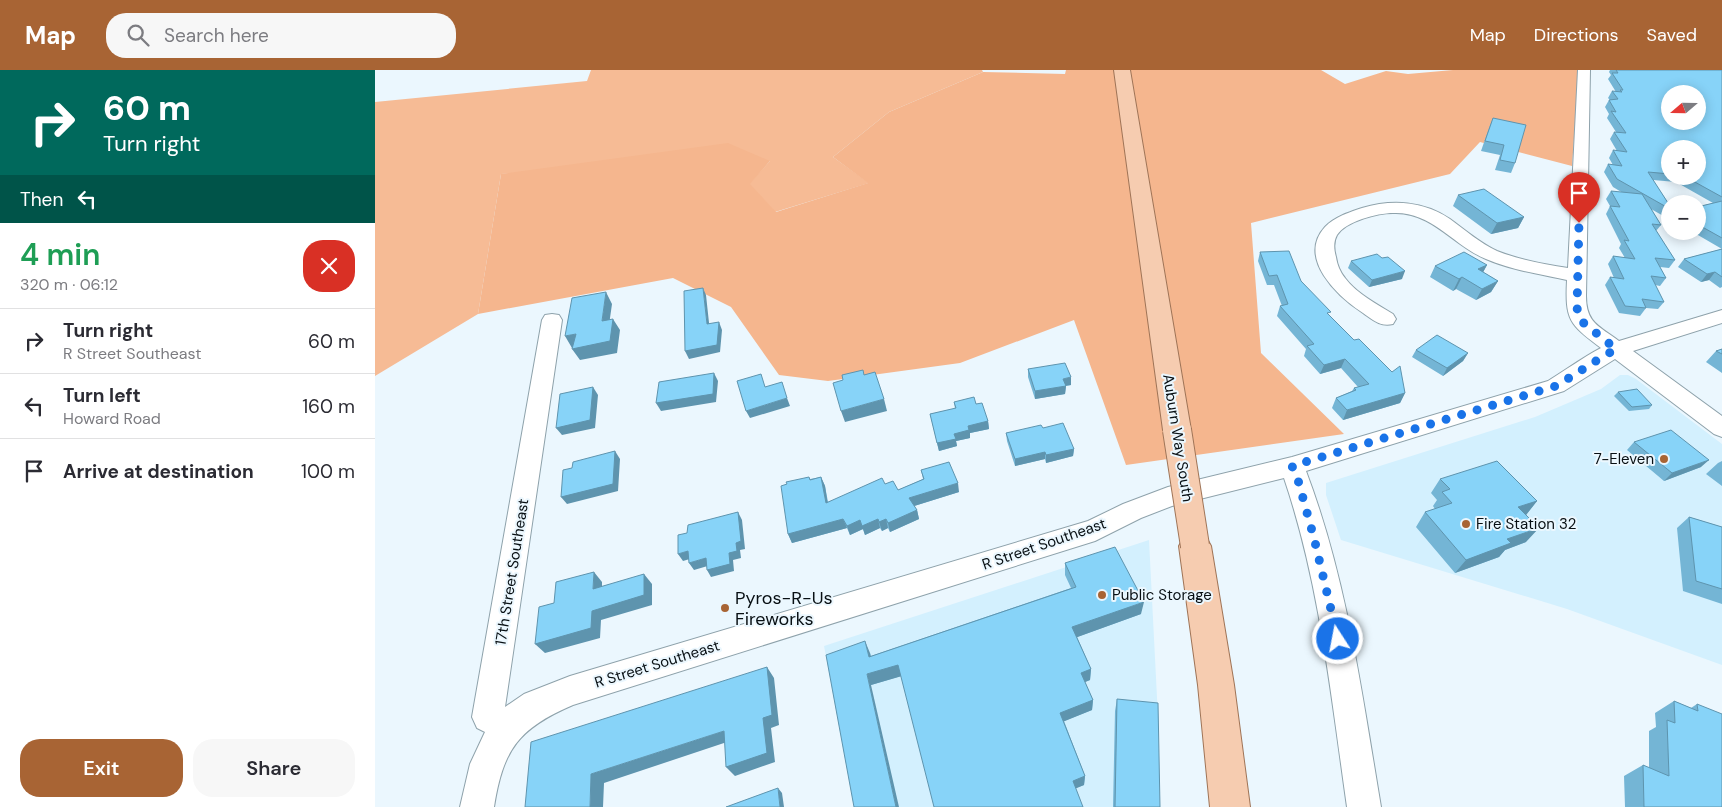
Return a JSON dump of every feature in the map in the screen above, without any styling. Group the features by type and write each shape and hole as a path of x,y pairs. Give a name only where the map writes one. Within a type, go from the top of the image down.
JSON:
{"main road":[{"name":"Auburn Way South","path":"1122,70 1216,685 1230,807"}],"street":[{"path":"1584,70 1577,276 1577,308 1580,320 1722,428"},
{"path":"1386,320 1341,288 1330,274 1326,258 1325,245 1328,233 1338,224 1369,211 1402,207 1429,214 1477,248 1492,255 1577,276"},
{"name":"R Street Southeast","path":"508,727 532,707 571,692 1095,530 1132,511 1168,497 1292,466 1556,386 1575,376 1590,363 1616,349 1722,316"},
{"name":"17th Street Southeast","path":"508,727 488,717 552,320"},
{"path":"1292,466 1305,502 1336,624 1364,807"},
{"path":"477,807 487,766 501,734 508,727"}],"shaded area":[{"path":"591,70 982,70 983,72 889,112 833,157 869,183 775,212 749,184 770,161 501,174 478,314 375,376 375,102 587,81"},
{"path":"1066,70 1321,70 1345,84 1386,71 1408,74 1453,70 1579,70 1572,166 1480,142 1450,174 1251,223 1261,353 1344,434 1126,465 1074,320 960,363 828,381 779,375 731,307 673,278 478,314 501,174 728,143 770,161 750,184 776,212 868,183 833,157 889,112 983,72 1065,74"},
{"path":"1620,375 1628,375 1636,379 1722,444 1722,665 1567,609 1341,540 1326,495 1326,483 1535,417 1601,389"},
{"path":"1149,540 1158,717 1159,807 854,807 824,646"}],"building":[{"path":"1616,70 1722,70 1722,197 1700,185 1706,185 1706,140 1661,140 1661,173 1648,172 1663,195 1661,195 1661,204 1617,179 1608,164 1622,166 1613,150 1627,152 1614,132 1626,133 1611,111 1616,112 1609,100 1618,99 1612,91 1622,92 1620,90 1623,90 1612,73 1618,73"},
{"path":"1493,118 1526,125 1515,163 1500,160 1504,145 1485,141"},
{"path":"1484,189 1524,217 1497,223 1458,195"},
{"path":"1611,191 1642,194 1661,225 1652,224 1675,260 1655,258 1666,278 1651,276 1664,302 1642,299 1646,308 1625,306 1610,277 1624,279 1613,256 1635,259 1624,240 1629,241 1610,206 1620,207"},
{"path":"1722,201 1722,238 1706,229 1706,205"},
{"path":"1722,249 1722,277 1715,272 1707,274 1684,259"},
{"path":"1289,251 1301,281 1331,312 1327,313 1354,340 1359,339 1392,372 1400,366 1405,393 1347,410 1336,398 1356,390 1354,388 1369,384 1345,359 1324,365 1307,346 1314,344 1280,306 1288,304 1277,275 1269,276 1260,252"},
{"path":"1464,252 1487,265 1478,269 1498,281 1482,289 1462,277 1459,279 1435,266"},
{"path":"1377,254 1382,258 1388,257 1405,271 1372,280 1351,261"},
{"path":"703,288 707,324 719,322 717,345 685,351 684,291"},
{"path":"606,292 602,321 613,319 610,341 572,349 576,334 565,336 572,298"},
{"path":"1437,335 1468,353 1447,368 1416,350"},
{"path":"1065,363 1071,377 1063,379 1066,386 1035,391 1028,369"},
{"path":"863,370 864,375 875,372 884,399 841,411 833,383 843,380 842,375"},
{"path":"714,373 713,394 656,403 659,382"},
{"path":"761,374 765,387 782,382 787,398 746,411 737,381"},
{"path":"593,387 590,420 556,428 560,394"},
{"path":"1637,389 1652,405 1632,407 1618,392"},
{"path":"974,397 976,404 982,403 988,421 968,426 969,430 954,434 956,439 937,443 930,414 956,408 954,402"},
{"path":"1063,423 1074,449 1046,455 1045,452 1015,459 1006,433 1041,425 1043,428"},
{"path":"1671,430 1709,460 1672,473 1634,442"},
{"path":"615,451 613,484 561,497 563,470 572,468 573,462"},
{"name":"Fire Station 32","path":"1497,461 1537,501 1518,507 1539,528 1507,539 1511,543 1466,560 1425,512 1452,503 1442,492 1450,489 1440,479"},
{"path":"949,462 958,483 909,498 917,510 888,523 886,519 879,522 878,519 862,526 860,520 847,526 843,519 788,534 781,486 787,484 786,482 809,477 810,480 821,477 826,503 882,478 885,484 893,481 898,490 924,479 921,470"},
{"path":"738,512 741,541 736,543 737,551 729,553 730,564 707,570 706,558 689,563 688,551 678,554 678,535 687,533 688,525"},
{"path":"1689,517 1722,527 1722,589 1696,581"},
{"path":"1115,547 1144,602 1072,627 1091,669 1081,673 1093,700 1060,713 1085,776 1073,781 1083,807 934,807 898,665 867,674 896,807 854,807 826,655 865,641 869,657 1076,587 1065,563"},
{"path":"594,572 593,589 644,574 644,595 592,611 591,628 535,644 539,607 554,603 556,582"},
{"path":"767,667 772,715 763,718 767,753 726,767 724,731 591,774 590,807 525,807 531,742"},
{"path":"1117,699 1158,703 1160,807 1115,807"},
{"path":"1674,701 1698,711 1697,704 1722,714 1722,807 1644,807 1643,765 1669,776 1667,720 1675,723"},
{"path":"778,788 780,807 726,807"}],"place":[{"name":"7-Eleven","path":"1664,459"},
{"name":"Fire Station 32","path":"1466,524"},
{"name":"Public Storage","path":"1102,595"},
{"name":"Pyros-R-Us Fireworks","path":"725,608"}],"route":[{"path":"1338,639 1336,624 1314,538 1298,480 1292,466 1556,386 1575,376 1590,363 1616,349 1580,320 1576,296 1579,223"}]}
